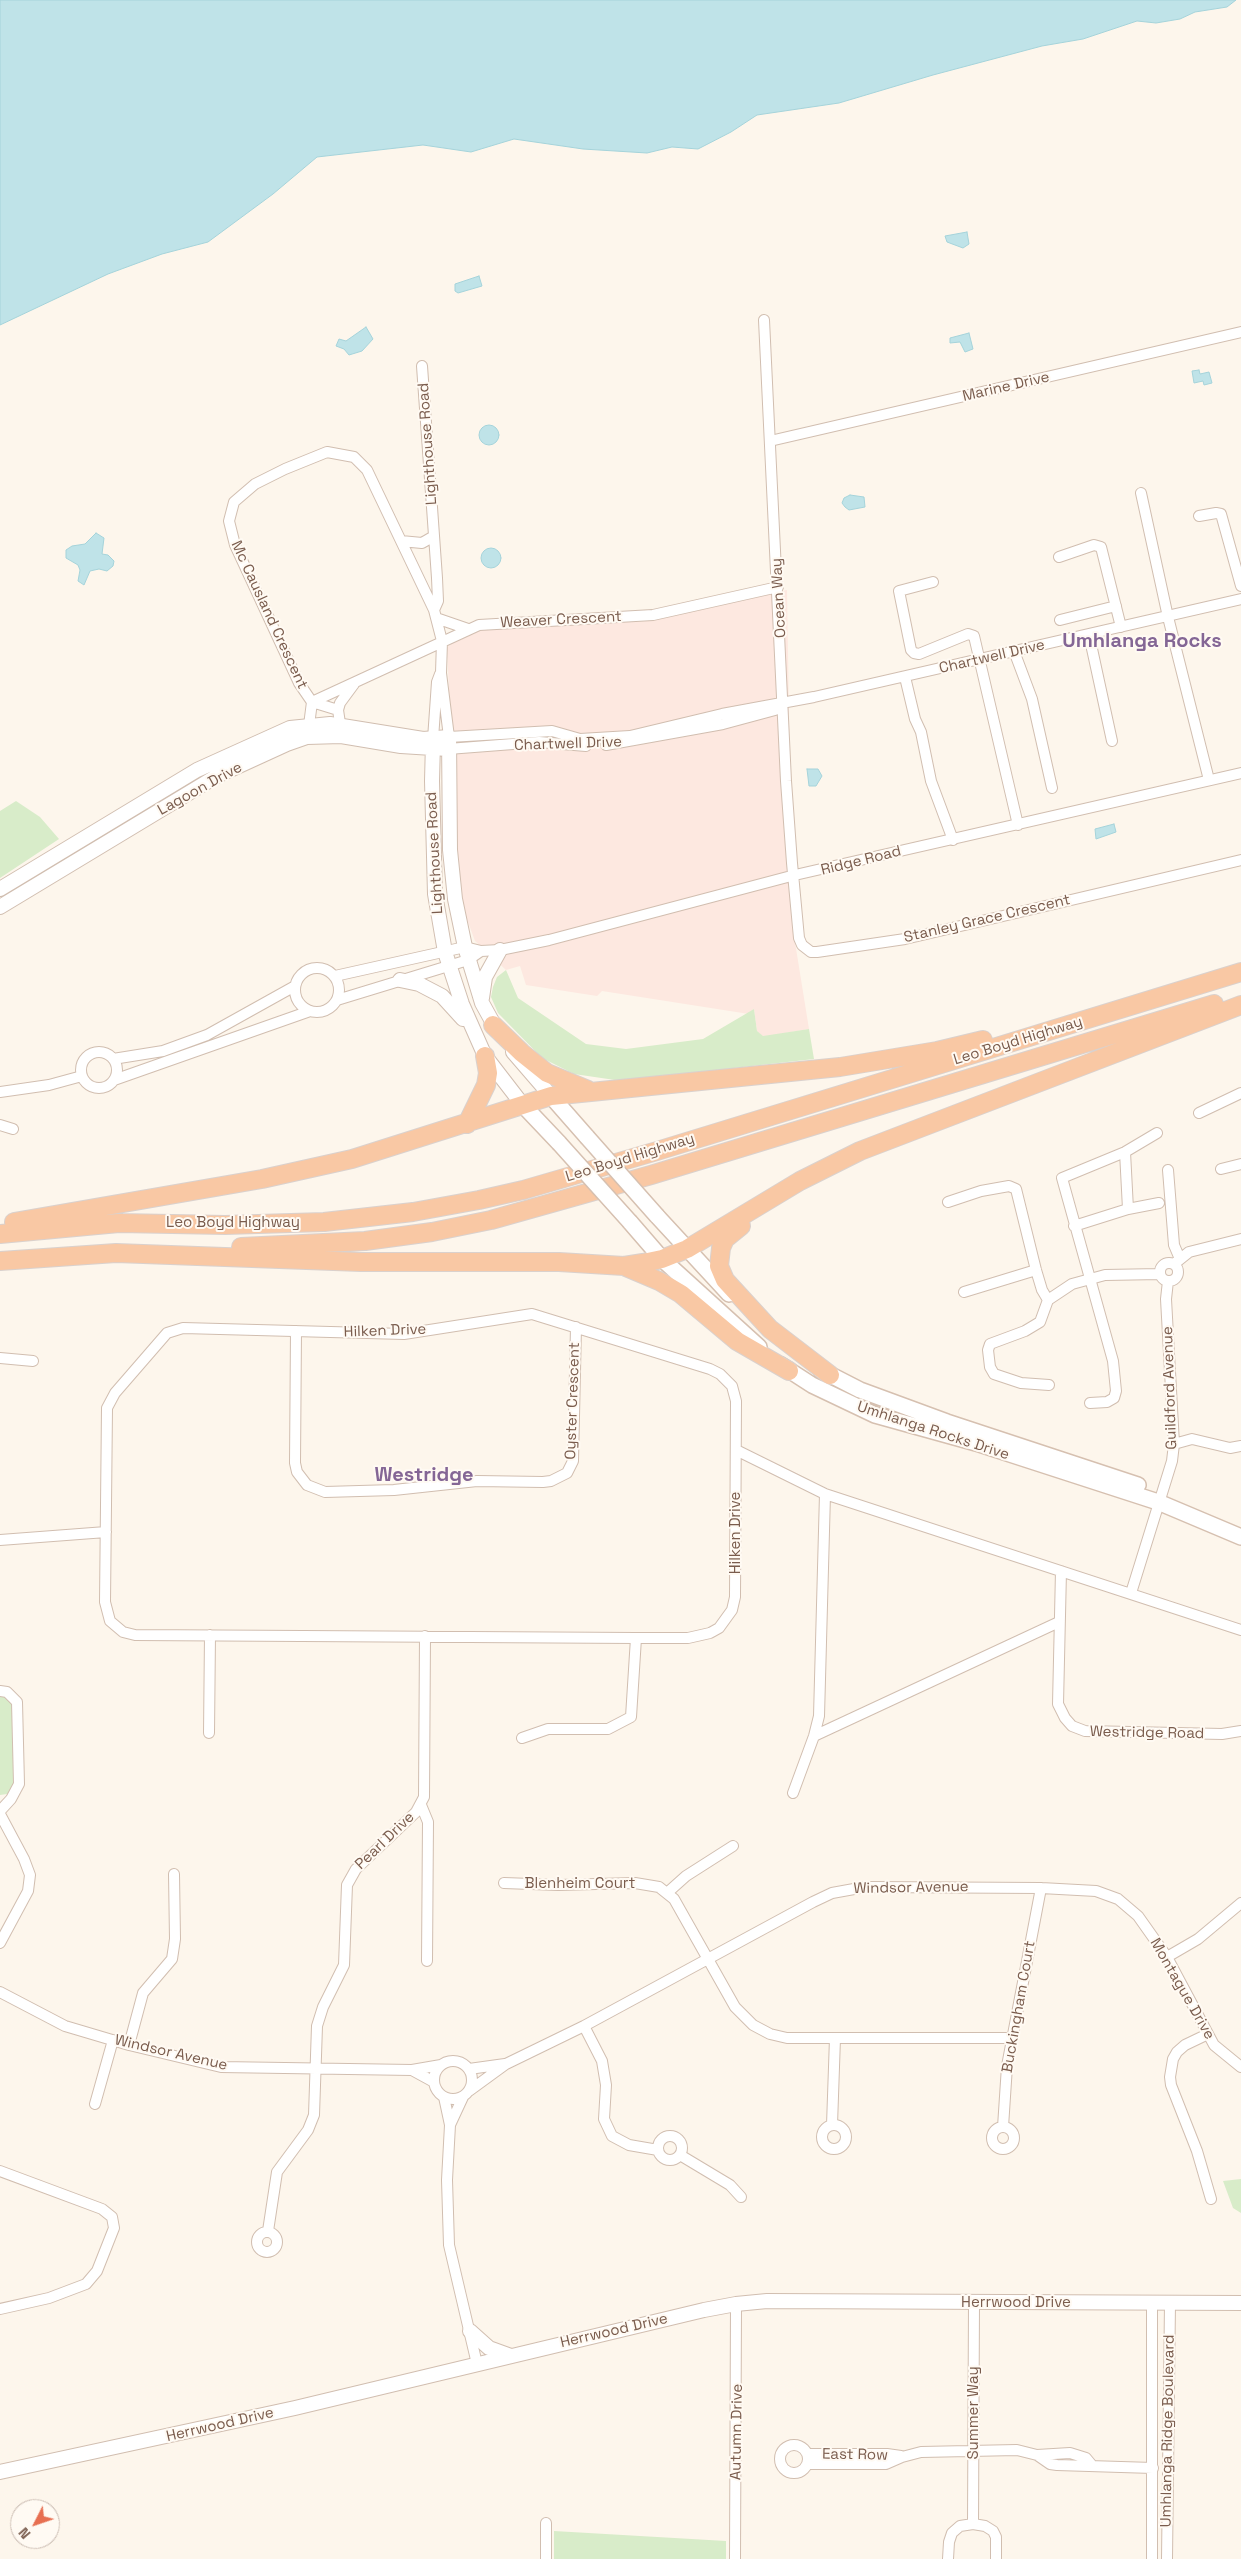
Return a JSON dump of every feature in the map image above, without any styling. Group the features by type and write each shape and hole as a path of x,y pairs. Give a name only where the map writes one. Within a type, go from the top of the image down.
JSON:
{"highway":[{"path":"0,1225 262,1179 352,1159 467,1124 550,1096 796,1072 937,1052 1240,972"},
{"name":"Leo Boyd Highway","path":"0,1234 119,1223 225,1225 324,1222 413,1212 479,1200 523,1190 648,1153 1240,972"},
{"name":"Leo Boyd Highway","path":"0,1255 66,1247 127,1244 233,1247 309,1246 432,1232 491,1220 632,1181 1241,996"},
{"path":"0,1261 116,1253 361,1262 558,1262 624,1266 662,1259 688,1249 800,1181 860,1151 1241,1005"},
{"path":"493,1025 522,1053 547,1073 574,1086 595,1091"},
{"path":"467,1124 486,1085 488,1073 485,1056"},
{"path":"830,1375 779,1336 742,1299 722,1273 719,1254 722,1243 732,1232 860,1151"},
{"path":"624,1266 675,1290 738,1341 789,1371"}],"main road":[{"name":"Umhlanga Rocks Drive","path":"550,1096 656,1216 762,1327 802,1359 860,1390 1241,1526"},
{"name":"Umhlanga Rocks Drive","path":"522,1104 662,1259 728,1322 789,1371 834,1397 874,1415 1160,1497 1241,1537"}],"street":[{"name":"Ocean Way","path":"764,320 778,587 782,705 790,832 795,875"},
{"name":"Marine Drive","path":"770,442 1241,332"},
{"name":"Lighthouse Road","path":"422,366 438,601 435,614"},
{"name":"Mc Causland Crescent","path":"308,731 312,702 299,683 234,545 229,521 234,502 255,484 321,453 345,454 354,457 367,470 401,540 435,614 442,641"},
{"path":"1140,492 1168,617 1209,780"},
{"path":"1199,516 1216,512 1222,514 1241,586"},
{"path":"401,540 422,543 434,536"},
{"path":"1059,557 1094,545 1101,547 1121,627"},
{"path":"933,582 899,591 913,652 919,654 970,634 974,636 1018,825"},
{"name":"Weaver Crescent","path":"312,702 469,629 488,624 653,615 778,587"},
{"name":"Chartwell Drive","path":"449,743 539,742 586,746 621,744 642,737 723,724 801,700 1241,599"},
{"path":"1060,620 1116,606"},
{"path":"435,614 469,629"},
{"path":"1089,635 1112,741"},
{"name":"Lighthouse Road","path":"442,641 441,673 449,743 450,850 455,899 467,954 482,1003 493,1025 521,1063 550,1096"},
{"path":"1014,651 1032,699 1052,788"},
{"name":"Lighthouse Road","path":"441,673 436,682 432,781 435,894 445,952 485,1056 522,1104"},
{"path":"905,677 914,719 921,732 931,781 953,840"},
{"name":"Weaver Crescent","path":"338,710 340,703 354,684"},
{"path":"312,702 338,710 341,731"},
{"name":"Lagoon Drive","path":"0,889 197,770 290,728 308,731 341,731 432,744"},
{"name":"Lagoon Drive","path":"0,907 217,776 251,761 308,731"},
{"name":"Lagoon Drive","path":"341,731 401,746 449,743"},
{"path":"401,746 417,756 427,769 432,781"},
{"path":"245,747 251,761"},
{"name":"Ridge Road","path":"467,954 500,950 549,940 795,875 1241,773"},
{"path":"166,789 174,802"},
{"path":"111,821 120,836"},
{"name":"Stanley Grace Crescent","path":"795,875 799,938 806,949 817,952 905,939 1241,860"},
{"path":"482,1003 485,977 500,950"},
{"path":"335,976 445,952 467,954"},
{"path":"337,1000 449,966 467,954"},
{"path":"295,986 207,1035 163,1051 113,1059 98,1052 88,1056 81,1065 82,1076 89,1085 99,1088 110,1084 114,1080 310,1011 316,1012 329,1009 337,1000 340,988 335,976 325,968 312,968 301,974 295,986 296,998 310,1011"},
{"path":"400,980 419,984 442,996 475,1034"},
{"path":"113,1059 117,1069 114,1080"},
{"path":"0,1092 49,1085 82,1076"},
{"path":"1199,1113 1241,1093"},
{"path":"0,1125 12,1129"},
{"path":"1090,1403 1111,1401 1116,1391 1113,1361 1062,1178 1125,1152 1157,1133"},
{"path":"1125,1152 1128,1209"},
{"path":"1221,1169 1241,1164"},
{"path":"1168,1170 1177,1261"},
{"path":"948,1202 981,1191 1014,1187 1042,1290 1048,1300"},
{"path":"1074,1226 1128,1209 1159,1203"},
{"path":"1049,1385 1021,1383 994,1374 991,1370 988,1350 990,1344 1025,1331 1040,1322 1048,1300 1063,1288 1114,1273 1164,1278 1164,1264 1177,1261 1195,1250 1241,1239"},
{"path":"964,1292 1036,1270"},
{"name":"Guildford Avenue","path":"1160,1497 1172,1461 1174,1444 1164,1278"},
{"name":"Hilken Drive","path":"525,1314 541,1315 576,1326 720,1374 732,1386 735,1394 736,1450 735,1597 732,1610 719,1628 700,1636 636,1638 135,1635 115,1627 106,1612 107,1408 115,1393 167,1333 183,1328 411,1333 525,1314"},
{"name":"Oyster Crescent","path":"296,1331 295,1463 297,1472 307,1485 325,1492 394,1490 477,1481 543,1482 559,1478 566,1473 573,1461 576,1326"},
{"path":"0,1358 33,1361"},
{"path":"1174,1444 1192,1439 1230,1448 1241,1446"},
{"path":"736,1450 824,1494 1241,1630"},
{"path":"792,1793 814,1736 819,1716 824,1494"},
{"path":"1131,1593 1160,1497"},
{"path":"0,1540 106,1532"},
{"name":"Westridge Road","path":"1061,1571 1058,1704 1065,1718 1076,1729 1084,1731 1212,1734 1241,1731"},
{"path":"814,1736 1059,1622"},
{"path":"209,1733 210,1635"},
{"name":"Pearl Drive","path":"268,2231 277,2172 312,2123 319,2015 344,1965 347,1884 362,1861 420,1805 425,1787 425,1636"},
{"path":"522,1738 548,1729 608,1729 631,1717 636,1638"},
{"path":"0,1691 7,1692 13,1696 19,1710 19,1784 11,1799 0,1812 27,1866 30,1884 24,1900 0,1943"},
{"path":"420,1805 428,1822 427,1961"},
{"path":"733,1846 686,1876 667,1892 674,1899 735,2007 753,2025 770,2034 787,2038 1013,2038"},
{"path":"129,2045 143,1993 172,1959 175,1939 174,1874"},
{"name":"Blenheim Court","path":"504,1883 558,1885 635,1883 659,1887 667,1892"},
{"name":"Windsor Avenue","path":"466,2094 506,2064 584,2026 706,1958 813,1902 847,1889 1041,1888"},
{"name":"Montague Drive","path":"1041,1888 1096,1891 1118,1899 1147,1927 1167,1957 1208,2034 1221,2052 1241,2067"},
{"name":"Buckingham Court","path":"1003,2127 1006,2066 1041,1888"},
{"path":"1167,1957 1198,1939 1241,1903"},
{"name":"Windsor Avenue","path":"0,1992 65,2026 129,2045 221,2067 412,2070 441,2065"},
{"path":"584,2026 602,2061 606,2085 604,2119 612,2136 629,2145 658,2150 665,2160 674,2160 680,2155 682,2147 674,2137 663,2139 658,2150"},
{"path":"1208,2034 1185,2045 1177,2052 1172,2059 1170,2077 1171,2085 1197,2151 1211,2199"},
{"path":"832,2125 835,2038"},
{"path":"95,2104 113,2040"},
{"path":"450,2124 472,2081 469,2069 453,2061 441,2065 437,2070 434,2082 436,2088 444,2097 450,2124 447,2180 449,2245 478,2364"},
{"name":"Windsor Avenue","path":"469,2069 506,2064"},
{"name":"Windsor Avenue","path":"412,2070 434,2082"},
{"path":"444,2097 457,2099 466,2094"},
{"path":"680,2155 730,2185 741,2197"},
{"path":"0,2171 102,2209 112,2217 114,2228 97,2271 86,2284 49,2298 0,2309"},
{"name":"Herrwood Drive","path":"0,2472 295,2408 736,2304 767,2301 1241,2303"},
{"name":"Summer Way","path":"973,2524 974,2302"},
{"name":"Umhlanga Ridge Boulevard","path":"1167,2559 1170,2303"},
{"name":"Autumn Drive","path":"735,2559 736,2304"},
{"name":"Umhlanga Ridge Boulevard","path":"1152,2304 1152,2559"},
{"path":"470,2331 489,2348 511,2356"},
{"name":"East Row","path":"807,2459 886,2464 921,2452 1017,2450 1037,2455 1050,2464 1065,2466 1091,2464 1108,2468 1153,2468"},
{"path":"546,2523 546,2559"},
{"path":"948,2559 948,2542 952,2533 960,2526 973,2524 985,2526 993,2531 996,2536 996,2559"}],"shaded area":[{"path":"787,590 792,899 794,936 809,1029 763,1037 757,1031 754,1009 749,1014 602,991 597,996 526,985 520,966 506,970 475,941 458,895 447,647 462,637 480,629 647,621"}],"green space":[{"path":"16,801 40,817 59,839 0,878 0,811"},
{"path":"506,970 518,998 586,1044 626,1049 703,1039 754,1009 757,1031 763,1036 809,1029 814,1059 636,1079 615,1080 574,1074 542,1058 498,1013 491,997 497,977"},
{"path":"0,1696 5,1696 13,1703 14,1781 12,1788 7,1794 0,1795"},
{"path":"1241,2179 1241,2213 1233,2208 1223,2181"},
{"path":"554,2531 726,2541 726,2559 554,2559"}],"water":[{"path":"0,0 1236,0 1227,7 1195,12 1180,19 1156,23 1137,21 1083,39 1042,46 933,75 839,103 757,115 731,132 698,149 672,147 647,153 583,149 514,139 471,152 423,145 317,157 273,194 208,242 162,254 108,274 0,325"},
{"path":"967,232 969,244 963,248 947,242 945,236"},
{"path":"479,276 482,286 458,293 455,291 455,284"},
{"path":"366,327 373,339 362,351 349,355 344,349 336,346 339,339 346,341"},
{"path":"969,333 973,349 965,352 960,342 950,343 950,338"},
{"path":"1199,370 1200,374 1209,372 1212,383 1204,385 1203,381 1194,383 1192,371"},
{"path":"489,425 496,428 499,435 496,442 489,445 482,442 479,435 482,428"},
{"path":"850,495 864,497 865,507 849,510 845,507 842,503 844,498"},
{"path":"96,533 104,538 102,554 108,555 114,561 113,566 107,571 99,569 90,571 84,585 78,581 80,570 78,565 66,558 66,550 72,546 85,544"},
{"path":"487,548 495,548 501,554 501,562 495,568 487,568 481,562 481,554"},
{"path":"807,769 818,769 822,776 816,786 809,786"},
{"path":"1114,824 1116,832 1096,839 1095,829"}],"district":[{"name":"Umhlanga Rocks","path":"1142,642"},
{"name":"Westridge","path":"424,1476"}]}
